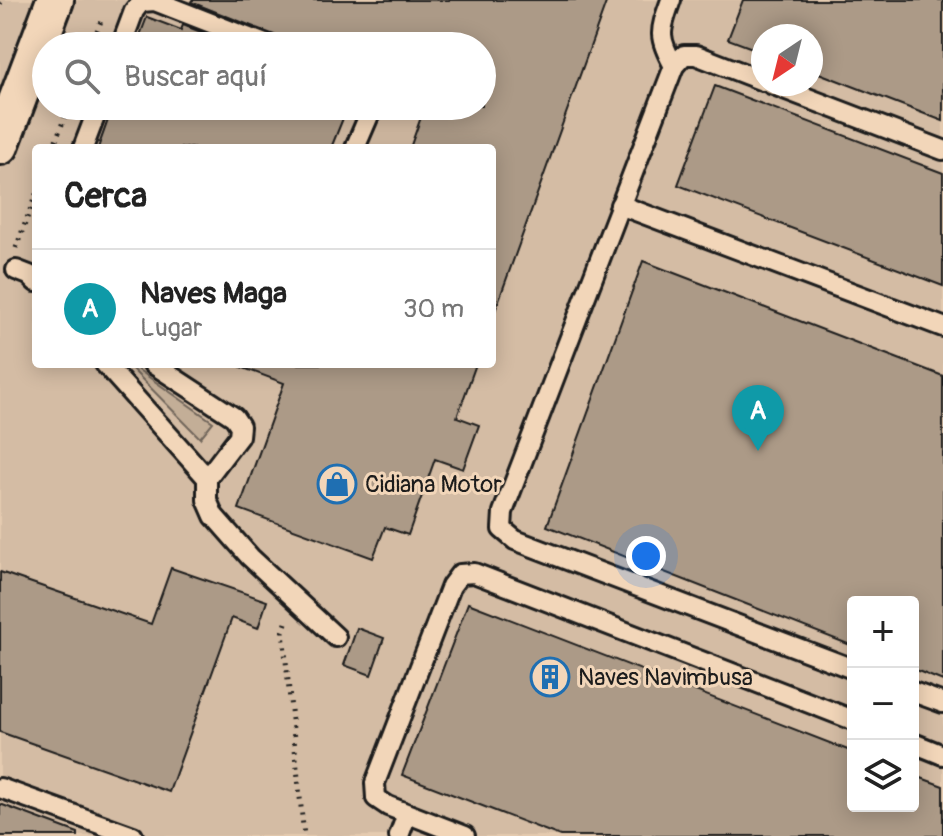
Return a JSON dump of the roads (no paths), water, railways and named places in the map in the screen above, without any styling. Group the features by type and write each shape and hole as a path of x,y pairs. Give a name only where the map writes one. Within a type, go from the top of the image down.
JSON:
{"street":[{"path":"43,32 55,0"},
{"path":"0,146 32,61"}],"lane":[{"path":"671,0 661,33 662,46 674,66"},
{"path":"126,32 141,2 155,1 234,32"},
{"path":"751,76 696,55 684,55 674,66 503,512 502,529 515,540 850,668"},
{"path":"802,96 943,150"},
{"path":"85,144 94,120"},
{"path":"357,144 367,120"},
{"path":"620,205 943,327"},
{"path":"15,261 32,278"},
{"path":"109,368 207,478"},
{"path":"159,368 234,417 240,426 239,436 207,478 207,500 214,516 250,557 336,637"},
{"path":"465,836 388,806 376,798 375,783 451,586 460,574 474,573 847,718"},
{"path":"919,694 943,703"},
{"path":"919,745 943,755"},
{"path":"0,788 133,836"},
{"path":"399,836 407,814"}],"place":[{"name":"Naves Maga","path":"758,451"},
{"name":"Cidiana Motor","path":"337,484"},
{"name":"Naves Navimbusa","path":"550,677"}]}
